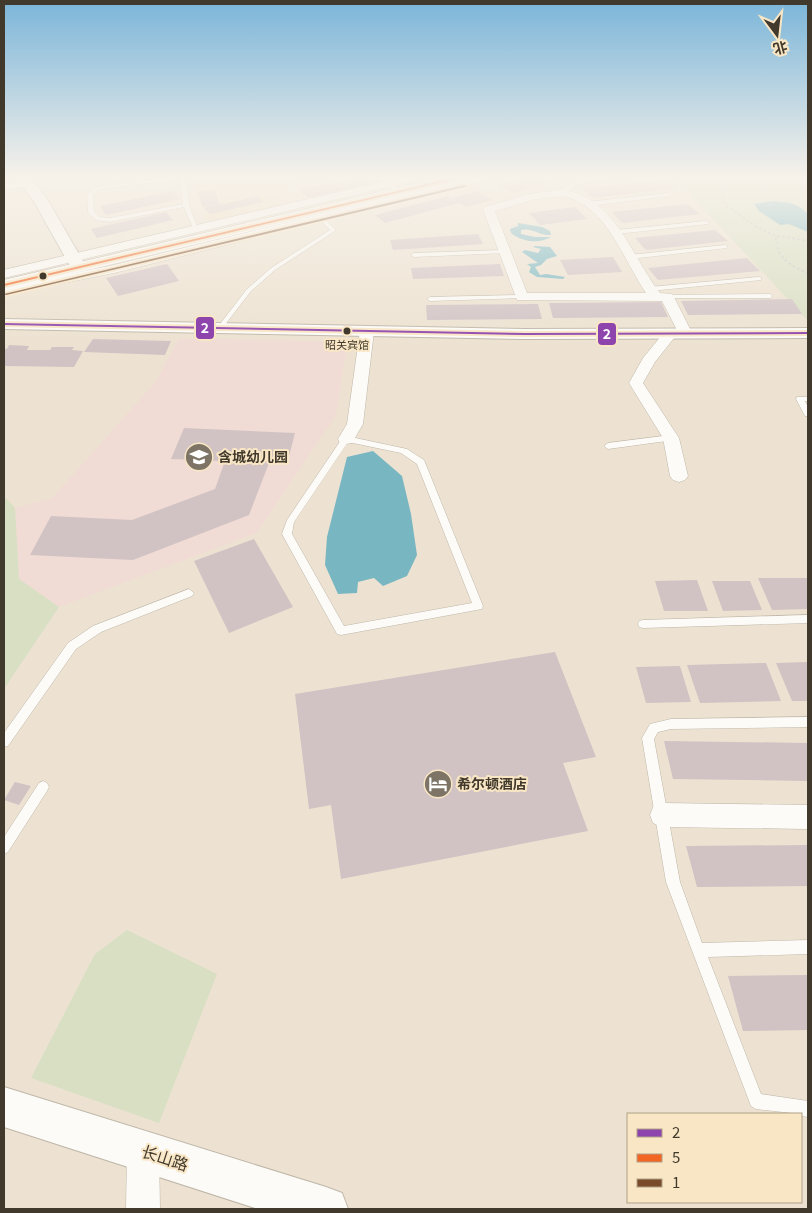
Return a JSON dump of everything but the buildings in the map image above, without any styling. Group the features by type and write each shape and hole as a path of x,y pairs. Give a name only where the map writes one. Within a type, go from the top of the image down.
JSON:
{"main road":[{"path":"4,285 76,263 224,234"}],"street":[{"path":"60,234 76,263"},
{"path":"4,274 76,263 184,234"},
{"path":"4,291 114,269 248,234"},
{"path":"498,234 522,297 658,294"},
{"path":"617,234 641,278 658,294 678,333"},
{"path":"4,324 368,331 808,333"},
{"path":"346,438 355,424 368,331"},
{"path":"678,333 648,361 636,383 671,438 679,476"},
{"path":"662,815 808,817"},
{"name":"长山路","path":"4,1107 326,1209"},
{"path":"143,1150 143,1209"}],"lane":[{"path":"219,329 249,290 273,269 327,234"},
{"path":"630,257 724,247"},
{"path":"414,255 505,251"},
{"path":"658,294 759,279"},
{"path":"658,294 770,296"},
{"path":"430,299 522,297"},
{"path":"808,398 800,399 808,414"},
{"path":"346,438 404,451 421,462 478,606 341,631 287,534 290,522 346,438"},
{"path":"608,446 671,438"},
{"path":"4,742 72,646 97,629 189,593"},
{"path":"643,624 808,620"},
{"path":"808,722 671,724 654,728 648,738 673,882 756,1102 808,1109"},
{"path":"4,848 42,787"},
{"path":"698,950 808,947"}],"path":[{"path":"769,234 776,237 808,241"},
{"path":"776,237 778,253 792,265 808,273"}],"shaded area":[{"name":"含城幼儿园","path":"179,338 348,342 336,416 257,533 59,607 19,579 15,508 52,498 156,381"}],"green space":[{"path":"727,234 808,234 808,321"},
{"path":"4,496 15,508 19,579 59,607 4,689"},
{"path":"127,930 217,974 159,1123 31,1078 95,954"}],"water":[{"path":"512,234 551,237 541,241 531,241"},
{"path":"533,247 550,247 557,256 547,259 541,265 535,267 540,275 565,277 563,279 537,277 529,272 531,267 527,264 538,263 522,252 525,250 538,253 541,249"},
{"path":"373,451 402,476 411,514 417,555 407,576 383,586 374,578 358,582 357,593 338,594 325,565 327,537 347,457"}],"transit line":[{"name":"5","path":"4,285 222,234"},
{"name":"1","path":"6,294 262,234"},
{"name":"2","path":"4,324 525,334 808,333"}],"place":[{"name":"昭关宾馆","path":"347,331"},
{"name":"含城幼儿园","path":"199,457"},
{"name":"希尔顿酒店","path":"438,784"}]}
